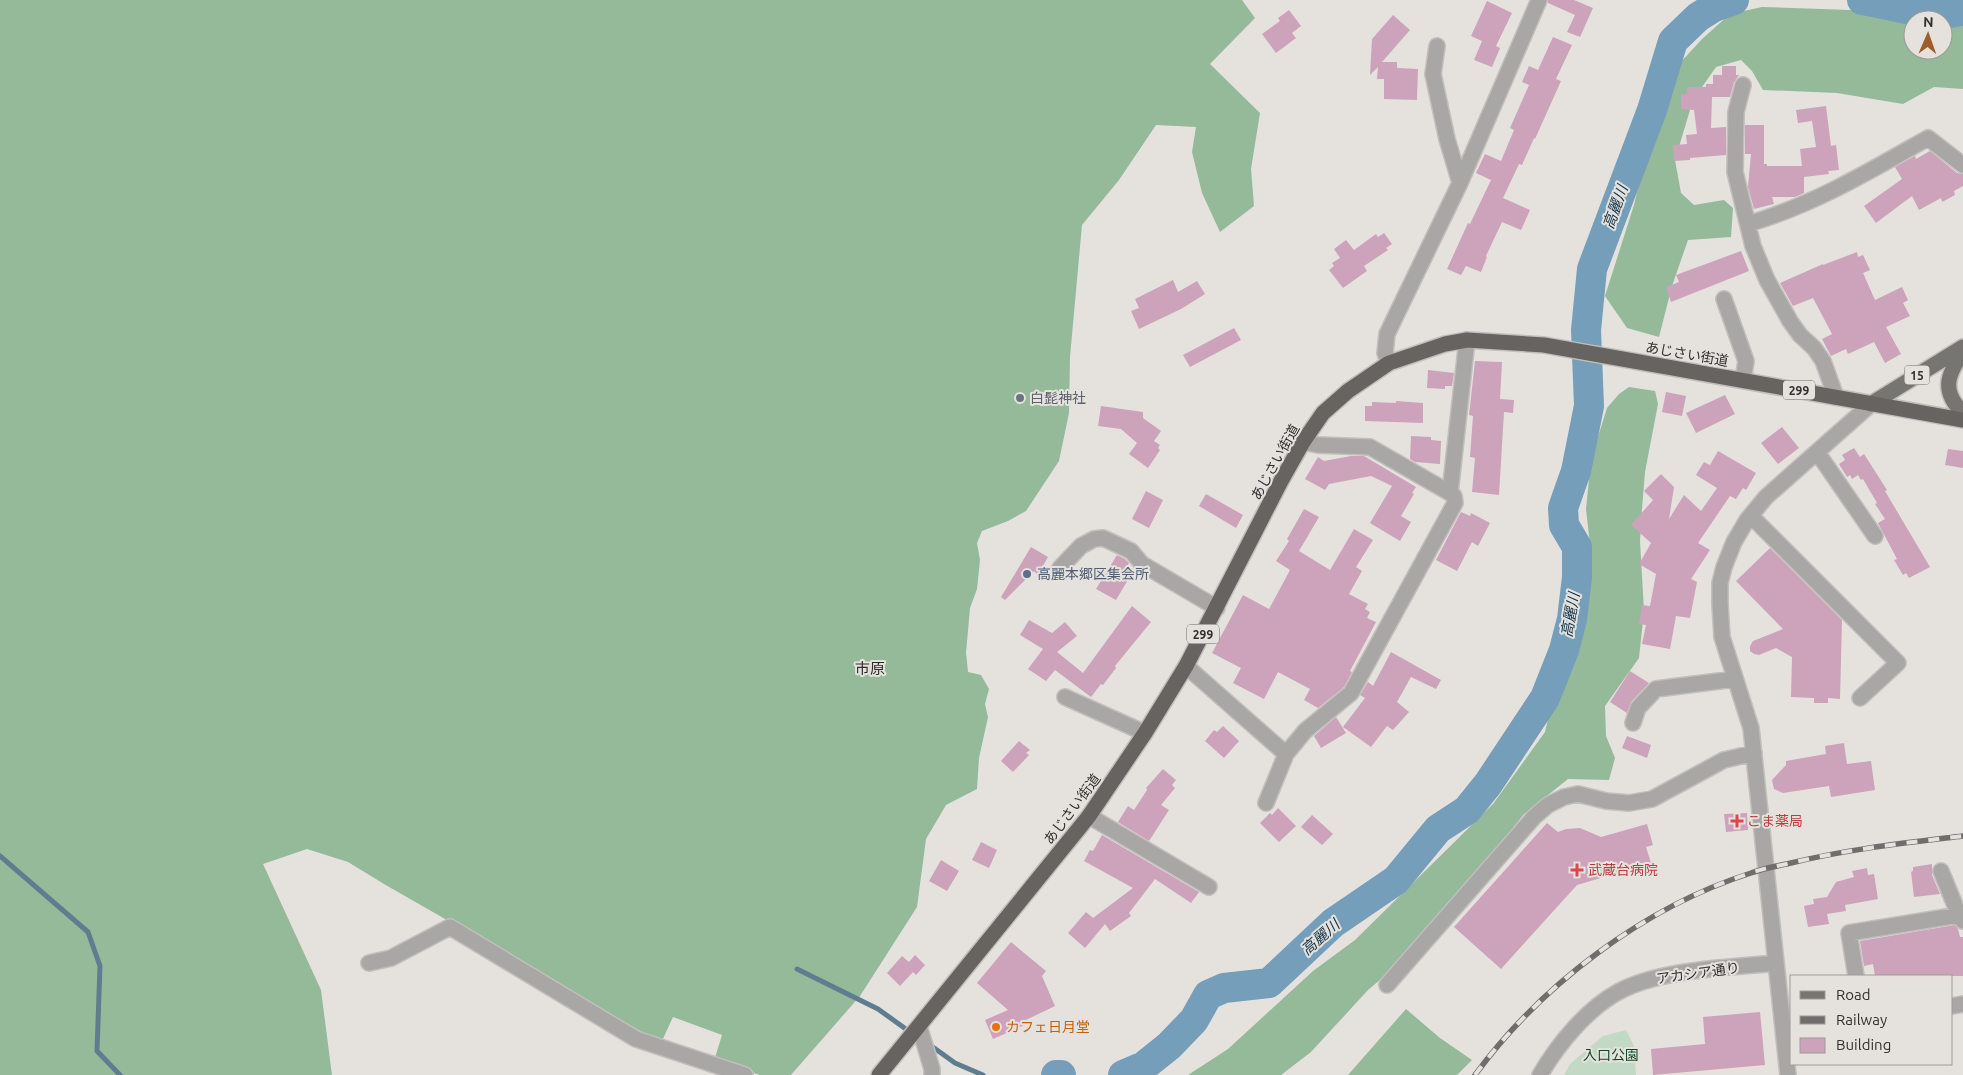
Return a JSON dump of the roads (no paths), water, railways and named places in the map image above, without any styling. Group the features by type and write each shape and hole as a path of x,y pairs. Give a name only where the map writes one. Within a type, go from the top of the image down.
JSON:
{"highway":[{"name":"あじさい街道","path":"879,1075 1089,816 1145,733 1186,666 1303,442 1322,413 1348,391 1389,363 1445,344 1467,340 1544,345 1963,420"}],"main road":[{"name":"15","path":"1871,404 1963,347"},
{"path":"1963,352 1952,368 1948,383 1952,397 1963,413"}],"street":[{"path":"1389,363 1385,353 1387,334 1460,182 1538,0"},
{"path":"1437,46 1433,74 1447,139 1460,182"},
{"path":"1743,85 1736,112 1735,172 1753,246 1767,280 1790,321 1823,361 1836,397"},
{"path":"1748,224 1781,214 1832,192 1928,138 1963,165"},
{"path":"1724,300 1746,361 1743,380"},
{"path":"1450,493 1467,340"},
{"path":"1788,1075 1751,728 1722,637 1720,583 1734,542 1766,497 1871,404"},
{"path":"1266,803 1286,754 1305,731 1351,693 1455,503 1454,496 1450,493 1370,446 1318,445 1303,442"},
{"path":"1817,452 1875,536"},
{"path":"1751,516 1898,663 1860,698"},
{"path":"1060,568 1081,546 1094,539 1103,538 1131,551 1142,564 1217,608"},
{"path":"1186,666 1286,754"},
{"path":"1633,723 1638,708 1656,689 1735,679"},
{"path":"1064,697 1145,733"},
{"path":"1387,985 1528,824 1548,805 1564,797 1578,794 1606,801 1629,803 1652,800 1724,760 1754,753"},
{"path":"1089,816 1209,887"},
{"path":"1856,975 1849,933 1961,918 1942,871"},
{"path":"368,963 391,958 450,927 636,1039 745,1075"},
{"name":"アカシア通り","path":"1540,1075 1560,1044 1577,1026 1618,992 1672,975 1776,963"},
{"path":"915,1031 932,1069 932,1075"}],"waterway":[{"name":"高麗川","path":"1123,1075 1144,1066 1169,1046 1194,1020 1208,995 1224,988 1269,983 1333,923 1396,880 1438,829 1467,810 1488,784 1545,698 1564,650 1572,619 1577,577 1577,547 1564,525 1563,508 1576,471 1589,406 1586,330 1592,269 1652,110 1673,41 1698,17 1714,7 1734,0"},
{"name":"高麗川","path":"1862,0 1928,12 1953,13 1963,10"},
{"path":"0,856 88,932 100,966 97,1051 120,1075"},
{"path":"797,969 878,1009 910,1032"},
{"path":"930,1045 955,1063 983,1075"},
{"name":"高麗川","path":"1056,1075 1061,1075"}],"railway":[{"path":"1475,1075 1501,1042 1563,980 1634,928 1672,906 1711,888 1766,868 1855,850 1963,836"}],"place":[{"name":"白髭神社","path":"1020,398"},
{"name":"高麗本郷区集会所","path":"1027,574"},
{"name":"こま薬局","path":"1737,821"},
{"name":"武蔵台病院","path":"1577,870"},
{"name":"カフェ日月堂","path":"996,1027"}],"district":[{"name":"市原","path":"870,668"}],"park label":[{"name":"入口公園","path":"1611,1055"}]}
